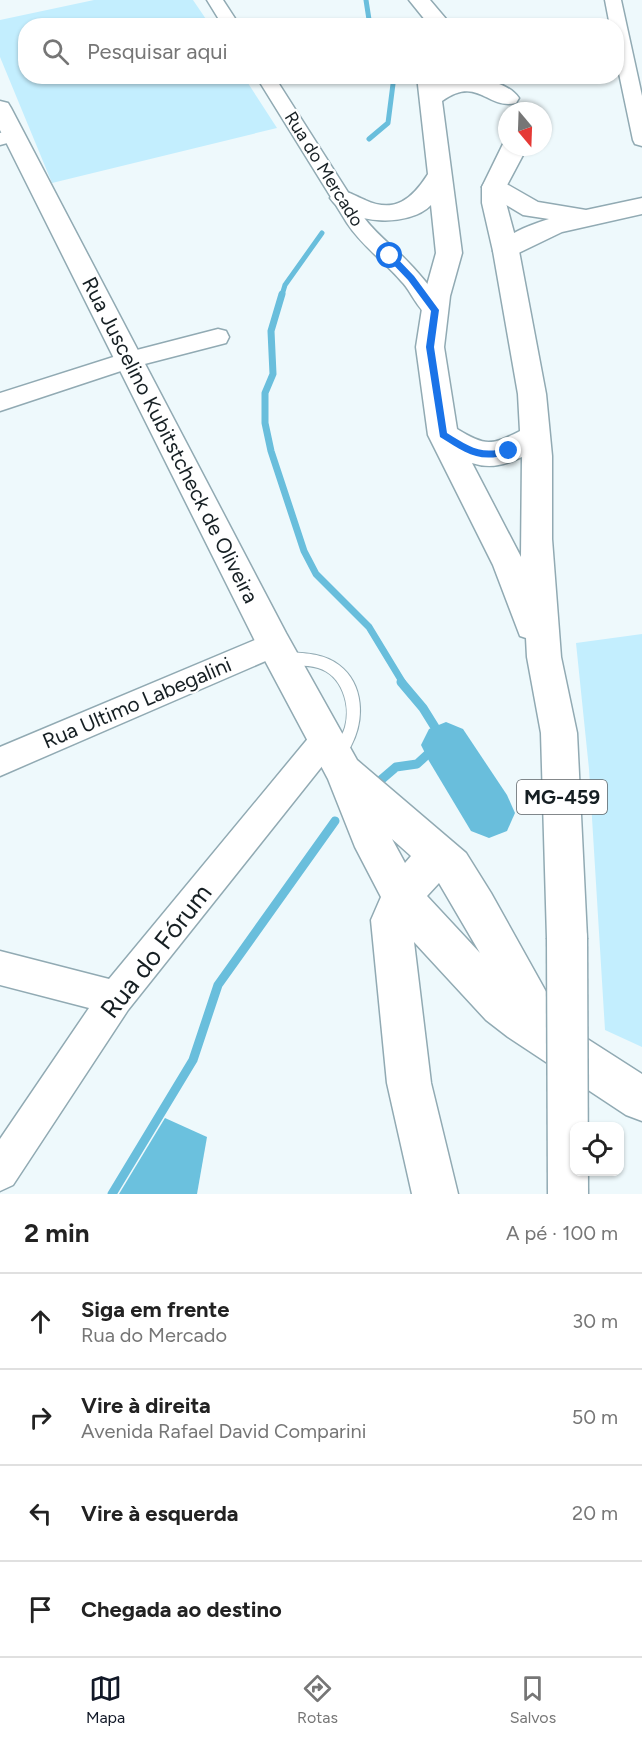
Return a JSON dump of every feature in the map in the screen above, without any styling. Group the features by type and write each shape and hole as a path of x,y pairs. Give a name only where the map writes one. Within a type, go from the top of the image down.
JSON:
{"main road":[{"path":"419,0 421,18"},
{"path":"419,0 435,18"},
{"path":"429,88 473,84 492,89 508,102"},
{"path":"497,84 509,102"},
{"name":"MG-459","path":"429,88 449,254 435,310 430,347 443,435 509,565 544,657"},
{"name":"Rua Juscelino Kubitstcheck de Oliveira","path":"0,108 7,137 129,360 334,756 368,834 401,895 501,1005 642,1099"},
{"path":"510,156 494,188 532,209 593,217"},
{"path":"342,198 373,214 389,215 419,204 430,194 438,177"},
{"name":"MG-459","path":"494,188 497,223 506,251 532,394 536,437 535,520 544,657 559,734 567,938 568,1194"},
{"path":"506,251 524,237 554,226 642,206"},
{"path":"443,435 472,453 494,456 536,437"},
{"name":"Rua Juscelino Kubitstcheck de Oliveira","path":"334,756 456,873 477,906 549,1038"},
{"path":"435,1194 409,1083 391,937 391,920 401,895 439,855"},
{"path":"440,939 477,906"}],"street":[{"path":"215,0 227,18"},
{"path":"613,0 617,18"},
{"path":"624,53 642,140"},
{"name":"Rua do Mercado","path":"270,84 357,223 371,241 411,278 435,310"},
{"path":"0,402 129,360 218,337"},
{"name":"Rua Ultimo Labegalini","path":"0,762 278,651"},
{"name":"Rua do Fórum","path":"0,1172 116,998 334,756"},
{"path":"0,968 116,998"}],"lane":[{"path":"278,651 329,665 340,673 348,685 354,709 352,727 334,756"}],"shaded area":[{"path":"94,0 193,0 205,18 18,18 18,84 249,84 277,128 52,183 0,57 0,20"},
{"path":"642,634 642,1047 605,1030 589,769 576,643"},
{"path":"165,1118 207,1137 197,1194 119,1194"}],"waterway":[{"path":"366,0 369,18"},
{"path":"369,139 388,123 393,84"},
{"path":"282,295 285,285 322,233"},
{"path":"282,294 271,331 273,374 265,393 265,423 271,451 304,551 316,574 369,627 403,683"},
{"path":"375,785 396,767 417,764 429,753 446,745 423,708 401,682"},
{"path":"446,745 489,813"},
{"path":"112,1194 193,1060 218,985 335,821"}],"route":[{"path":"390,256 411,278 435,310 430,347 443,435 472,453 494,456 509,451"}]}
